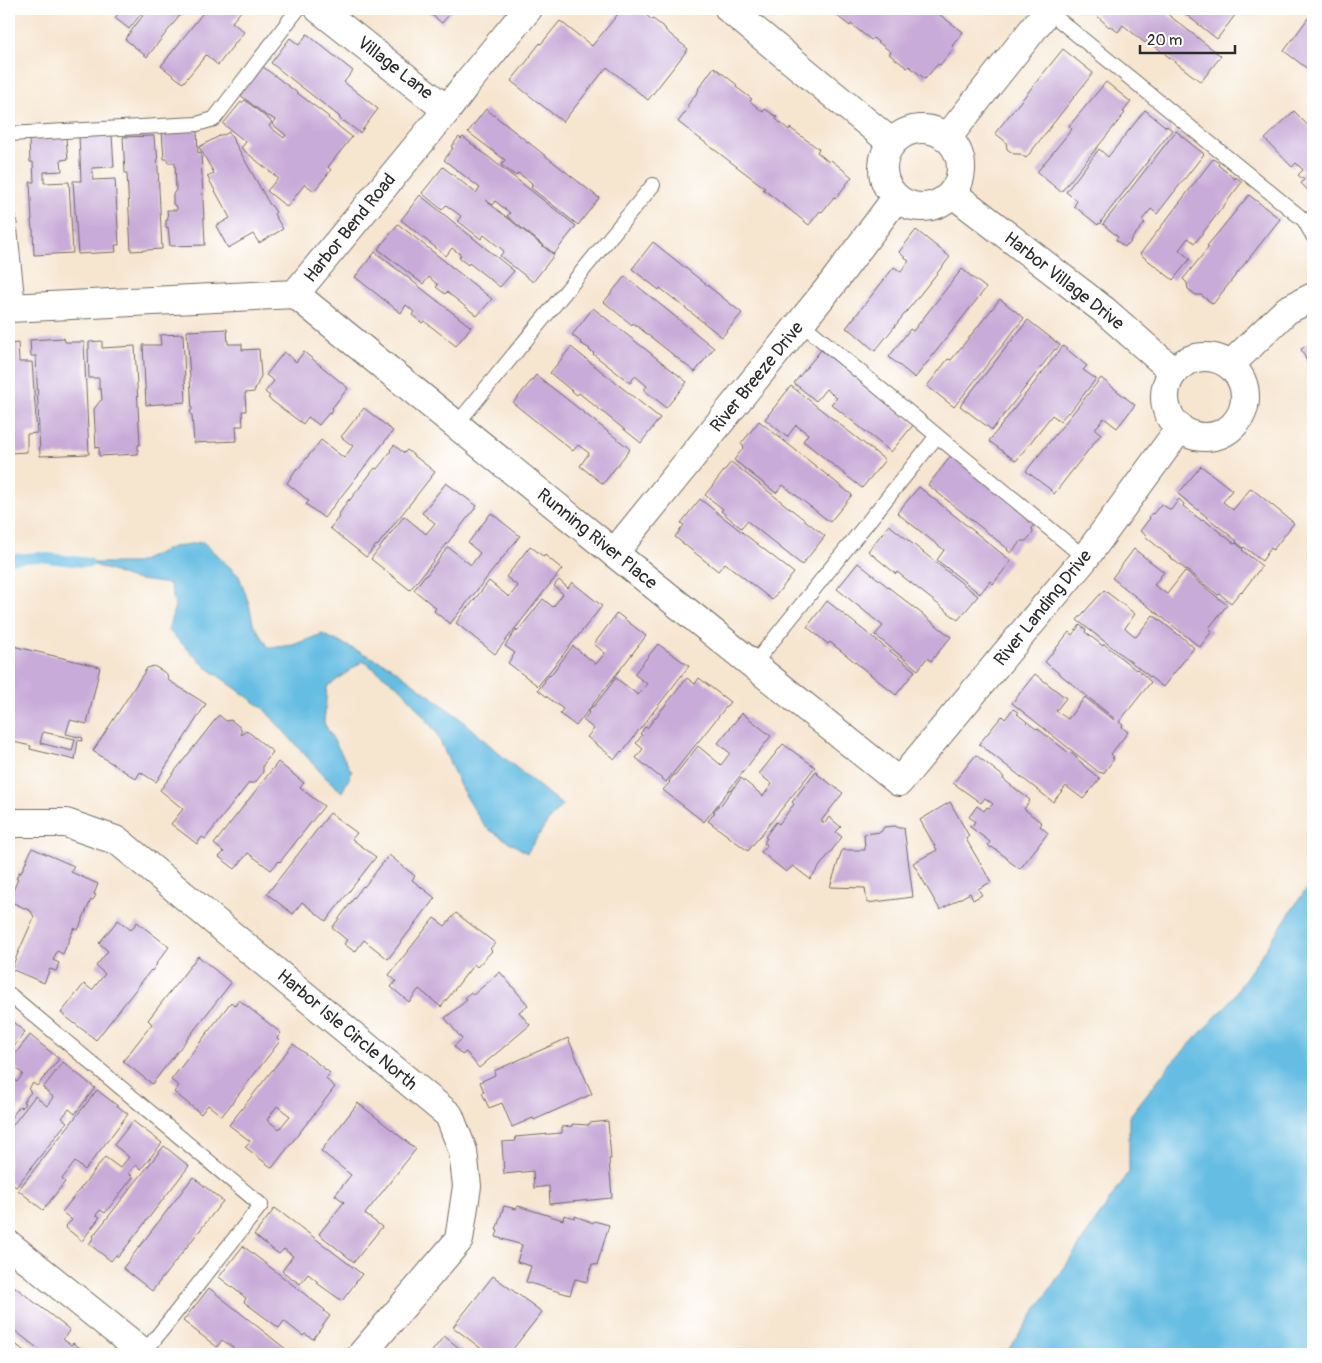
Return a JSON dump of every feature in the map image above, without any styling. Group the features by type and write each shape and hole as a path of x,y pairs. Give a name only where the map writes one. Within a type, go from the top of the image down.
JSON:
{"street":[{"name":"Village Lane","path":"319,9 447,110"},
{"name":"Harbor Bend Road","path":"14,307 296,294 528,9"},
{"path":"729,9 892,143"},
{"path":"947,138 1048,10"},
{"path":"918,128 934,130 947,138 957,150 961,164 960,180 952,193 940,203 925,207 910,206 896,198 887,186 882,171 884,156 892,143 904,133 918,128"},
{"name":"Harbor Village Drive","path":"952,193 1105,311 1174,371"},
{"name":"River Breeze Drive","path":"614,553 832,284 896,198"},
{"name":"Running River Place","path":"296,294 899,782"},
{"path":"1230,365 1287,310 1313,297"},
{"path":"1200,357 1216,358 1230,365 1240,378 1245,392 1243,408 1236,422 1224,432 1209,437 1194,435 1180,428 1169,416 1165,401 1166,385 1174,371 1186,361 1200,357"},
{"name":"River Landing Drive","path":"899,782 1085,558 1180,428"},
{"name":"Harbor Isle Circle North","path":"9,823 66,823 118,841 449,1114 463,1151 467,1186 459,1240 362,1354"},
{"path":"9,1245 144,1354"}],"lane":[{"path":"9,134 197,124 214,119 298,9"},
{"path":"1048,10 1304,220 1313,236"},
{"path":"456,425 654,186"},
{"path":"9,220 14,307"},
{"path":"801,323 1085,558"},
{"path":"753,665 937,436"},
{"path":"9,994 261,1205 144,1354"}],"water":[{"path":"203,542 239,576 249,604 253,623 269,648 293,645 322,634 390,666 457,716 562,805 548,821 527,853 485,827 461,788 436,732 402,689 363,661 327,687 324,723 352,772 342,792 324,776 263,708 206,667 168,630 175,606 170,584 133,579 89,563 136,563 173,547"},
{"path":"1313,879 1313,1354 1006,1354 1129,1172 1129,1117 1168,1067 1228,1004"}],"building":[{"path":"117,9 145,9 129,29 115,18 120,11"},
{"path":"148,9 185,9 147,57 125,39"},
{"path":"206,9 243,9 232,22 244,32 218,65 206,55 183,83 161,66"},
{"path":"424,9 454,9 442,23"},
{"path":"622,9 639,9 666,29 688,49 648,100 607,67 563,122 511,81 540,43 560,21 592,46"},
{"path":"836,9 932,9 963,32 952,46 954,48 925,79 909,66 907,68 889,54 891,52 873,38 871,40 836,15 839,11"},
{"path":"1093,9 1161,9 1221,56 1201,82 1147,40 1145,43 1123,25 1118,32 1109,27 1095,14 1097,12"},
{"path":"1179,9 1238,9 1239,10 1217,39"},
{"path":"1309,17 1313,20 1313,73 1284,51"},
{"path":"307,34 353,71 344,82 378,109 360,133 343,122 340,117 271,63 290,38 299,45"},
{"path":"1063,49 1093,73 1026,158 1020,154 1014,154 1007,149 1006,142 995,133"},
{"path":"262,66 352,137 328,167 331,170 314,191 305,184 287,207 267,191 278,178 241,148 246,142 223,124 241,102 245,100 272,122 269,126 284,138 286,135 272,124 275,120 268,117 239,94"},
{"path":"714,67 737,85 736,87 752,99 750,101 763,112 765,109 777,117 776,119 789,130 790,128 819,149 817,152 829,162 831,160 852,177 836,198 834,197 822,212 820,211 809,225 763,189 765,188 678,122"},
{"path":"1106,82 1131,102 1123,112 1125,113 1061,192 1037,172 1072,129 1069,126"},
{"path":"486,109 599,198 578,225 531,188 532,183 518,173 516,176 501,165 505,160 468,132"},
{"path":"1145,110 1172,130 1102,220 1101,224 1099,223 1098,225 1074,206 1077,201 1066,192 1099,149 1108,157"},
{"path":"1294,111 1313,131 1313,196 1301,183 1304,180 1298,175 1303,170 1296,163 1292,167 1265,139"},
{"path":"197,130 198,153 201,152 205,245 170,246 166,220 168,220 167,210 177,210 177,207 173,204 173,194 176,190 175,163 168,163 167,159 164,159 162,131"},
{"path":"1176,131 1204,154 1157,214 1151,209 1142,220 1145,223 1125,247 1116,240 1118,237 1103,224"},
{"path":"229,132 270,205 276,212 274,214 283,229 259,243 253,234 228,248 216,226 230,218 207,176 214,173 199,147"},
{"path":"112,135 114,167 92,168 93,180 115,179 119,245 115,245 116,252 78,254 73,181 81,181 79,136"},
{"path":"154,136 155,149 157,149 162,249 131,251 123,137"},
{"path":"459,137 461,139 463,137 576,226 554,254 507,216 510,213 495,201 493,205 485,200 554,255 533,282 500,256 504,251 484,235 481,239 458,221 461,216 446,205 442,210 422,193 443,167 476,193 480,188 444,160"},
{"path":"66,138 68,159 61,160 62,171 44,172 44,183 69,182 73,253 34,255 30,182 34,182 33,162 30,162 29,140"},
{"path":"1213,159 1235,179 1236,177 1242,182 1195,243 1188,238 1179,250 1190,259 1173,280 1140,254"},
{"path":"420,195 514,271 500,287 469,263 468,265 459,258 461,255 452,248 446,256 401,220"},
{"path":"1249,195 1280,219 1213,304 1201,295 1196,295 1188,289 1187,283 1183,279 1209,247 1207,246"},
{"path":"398,224 492,299 477,316 447,292 445,294 436,287 438,285 429,277 423,284 378,249"},
{"path":"916,230 950,257 875,351 846,328 894,267 901,272 909,261 899,252"},
{"path":"653,242 742,313 722,337 660,288 659,290 632,269"},
{"path":"375,252 471,327 456,346 424,321 422,323 412,315 414,312 406,305 401,313 355,277"},
{"path":"962,269 986,288 915,378 889,357 910,329 913,331"},
{"path":"625,276 714,348 695,372 604,302"},
{"path":"1000,299 1024,318 954,407 927,386 948,359 951,360"},
{"path":"593,308 687,382 666,408 644,390 647,386 635,376 630,383 572,335"},
{"path":"1028,320 1060,345 992,430 960,406"},
{"path":"227,329 228,344 242,344 242,350 259,349 261,376 254,392 245,393 246,411 242,411 243,426 236,426 237,441 194,443 190,411 192,410 187,331"},
{"path":"183,334 186,402 146,405 143,345 161,345 160,335"},
{"path":"64,338 65,342 84,342 89,454 40,456 36,356 31,356 30,340"},
{"path":"102,341 102,348 135,346 140,445 138,445 138,454 99,456 99,447 96,448 94,409 102,400 99,378 89,378 88,349 89,342"},
{"path":"1313,342 1313,370 1312,371 1301,349"},
{"path":"18,343 19,362 32,362 37,433 27,434 27,452 9,453 9,344"},
{"path":"1063,346 1087,366 1083,370 1096,379 1069,413 1060,421 1052,415 1016,461 989,441"},
{"path":"571,347 660,418 641,443 579,393 577,395 550,373"},
{"path":"821,350 914,424 891,452 831,404 837,398 826,389 816,401 794,383"},
{"path":"284,352 296,362 304,352 348,388 332,408 330,414 319,425 308,417 303,424 268,398 270,396 265,392 274,381 266,375"},
{"path":"536,375 630,449 603,484 580,466 589,453 578,445 573,451 513,403"},
{"path":"1101,378 1135,405 1117,428 1104,418 1095,429 1101,434 1054,494 1026,471"},
{"path":"791,386 885,460 862,488 803,441 808,434 796,425 787,437 765,419"},
{"path":"364,408 393,431 324,518 306,504 309,501 287,483 321,440 344,458 353,446 341,437"},
{"path":"759,421 852,495 830,522 783,485 776,493 734,460 744,447 741,444"},
{"path":"394,445 404,453 407,450 435,472 377,546 366,557 330,528 349,499 349,501 375,468 377,469"},
{"path":"952,455 1036,523 1032,527 1033,533 1026,541 1021,541 1011,553 928,485"},
{"path":"731,462 825,536 802,565 747,521 741,528 721,511 723,509 705,495"},
{"path":"1201,466 1232,490 1223,502 1233,510 1251,488 1294,523 1262,561 1243,548 1237,541 1178,494"},
{"path":"446,483 477,506 410,590 371,559 404,516 426,534 435,523 422,513"},
{"path":"919,487 1011,561 993,584 990,581 980,594 937,560 944,550 897,513"},
{"path":"700,499 794,573 772,600 725,563 718,571 675,537 684,525 681,523"},
{"path":"1179,499 1184,504 1183,506 1236,543 1262,566 1231,603 1171,558 1140,531 1152,513 1161,504 1171,510"},
{"path":"491,513 520,536 450,624 434,611 436,608 414,590 448,547 471,565 480,553 468,543"},
{"path":"889,525 978,596 958,620 868,551"},
{"path":"530,546 562,569 495,654 456,623 489,581 509,597 518,586 506,577"},
{"path":"1134,549 1164,572 1154,585 1167,594 1185,571 1227,605 1209,628 1212,631 1200,647 1112,578"},
{"path":"858,563 951,637 931,661 927,658 918,670 875,635 883,626 837,589"},
{"path":"559,580 568,588 572,582 602,606 538,686 508,663 515,653 505,646 516,630 517,632 543,599 553,607 563,594 554,586"},
{"path":"1104,590 1135,614 1125,628 1136,637 1153,615 1194,648 1163,687 1077,620"},
{"path":"827,601 915,671 896,695 830,642 828,644 807,627"},
{"path":"617,613 646,636 576,726 560,714 563,709 538,690 573,646 596,664 605,653 594,644"},
{"path":"1080,625 1086,630 1085,632 1137,669 1151,682 1119,722 1128,732 1111,754 1114,759 1103,774 1012,703 1035,674 1066,698 1056,711 1068,719 1085,697 1115,719 1045,662 1069,632 1072,635"},
{"path":"658,644 689,666 615,759 587,737 594,729 583,720 616,678 638,695 647,684 634,674"},
{"path":"13,646 100,667 87,724 70,720 66,734 83,738 82,741 78,740 75,760 30,749 31,746 9,741 9,666","holes":["43,732 75,739 72,751 40,743"]},
{"path":"154,666 167,674 168,680 206,704 156,782 140,772 136,779 93,751 147,668"},
{"path":"687,678 695,684 699,678 730,702 666,782 636,758 643,749 636,743 645,727 647,728"},
{"path":"1013,709 1036,729 1070,752 1100,779 1083,799 1066,786 1053,802 979,744 1002,716 1005,719"},
{"path":"742,713 771,736 704,822 663,790 698,746 721,765 730,753 718,743"},
{"path":"219,715 226,721 231,720 241,728 242,735 246,730 273,752 263,765 263,772 255,783 249,783 205,839 202,837 197,844 171,824 183,809 160,790"},
{"path":"783,744 815,767 748,851 708,821 715,812 713,812 720,806 741,778 763,796 772,784 759,774"},
{"path":"976,755 1030,800 1024,809 1042,823 1040,826 1048,833 1020,869 991,848 988,845 990,842 969,826 972,826 975,821 969,817 977,806 984,811 993,804 985,798 981,803 953,783"},
{"path":"278,762 304,783 300,788 324,806 280,862 271,870 248,853 235,869 219,857 224,852 214,844"},
{"path":"816,771 819,773 817,774 843,793 821,821 825,823 829,817 841,827 836,832 842,837 810,879 793,866 786,872 761,852 767,845 764,843 767,838 765,837 776,822 779,824 794,804 792,802"},
{"path":"950,802 969,836 966,839 991,882 978,889 982,895 973,900 970,893 940,910 913,863 937,850 920,820"},
{"path":"330,813 357,833 352,839 376,857 326,921 302,902 293,914 267,894"},
{"path":"895,826 904,828 913,897 867,903 865,888 830,887 842,850 865,850 864,834 881,832 884,827"},
{"path":"32,848 74,866 71,872 98,884 94,894 96,895 91,900 78,930 74,928 63,954 57,951 53,960 59,963 56,971 50,969 44,983 11,969 34,917 31,911 9,901 19,872 21,873"},
{"path":"389,855 415,876 412,880 435,898 388,959 364,940 355,952 344,944 347,940 332,928"},
{"path":"456,913 495,943 490,949 492,951 477,967 474,964 441,1007 419,989 409,1002 391,987 396,981 389,975 434,918 445,926"},
{"path":"118,920 131,930 137,922 169,947 96,1040 61,1013 84,984 92,990 105,974 96,966 108,951 99,943"},
{"path":"198,956 231,983 152,1084 123,1061 152,1024 148,1020"},
{"path":"500,972 528,1005 519,1012 530,1025 479,1068 466,1052 462,1055 454,1046 462,1039 445,1018 467,1000 465,997 471,992 473,995"},
{"path":"239,1000 281,1033 277,1038 280,1041 222,1116 208,1105 201,1114 174,1092 179,1086 171,1080 231,1002 235,1006"},
{"path":"9,1019 25,1032 9,1053"},
{"path":"30,1035 59,1059 37,1086 33,1083 28,1089 31,1092 23,1102 25,1103 22,1108 20,1106 9,1120 9,1076 17,1082 23,1074 9,1062"},
{"path":"568,1038 592,1094 534,1120 533,1118 512,1127 502,1103 489,1108 482,1093 484,1092 480,1082 495,1075 494,1071"},
{"path":"293,1044 330,1073 326,1079 335,1087 272,1168 245,1147 250,1141 229,1125","holes":["277,1106 290,1116 279,1129 267,1120"]},
{"path":"63,1062 95,1088 75,1114 69,1109 62,1118 67,1122 16,1187 9,1182 9,1130 35,1096 47,1106 53,1097 43,1088"},
{"path":"97,1090 128,1114 85,1170 75,1162 62,1179 65,1182 43,1210 18,1190"},
{"path":"358,1103 416,1149 365,1214 382,1227 354,1262 319,1234 344,1202 335,1195 351,1175 321,1151"},
{"path":"133,1121 162,1143 141,1169 136,1165 129,1173 133,1177 105,1213 100,1210 96,1215 100,1217 82,1241 65,1227 72,1220 62,1212 105,1157 120,1168 129,1157 114,1145"},
{"path":"608,1121 612,1198 550,1204 549,1186 534,1188 533,1171 504,1174 502,1142 516,1141 515,1137 562,1133 562,1127 572,1126 572,1124 589,1125 589,1123"},
{"path":"164,1146 189,1166 123,1251 111,1261 89,1244 93,1236"},
{"path":"193,1177 223,1201 152,1291 123,1268"},
{"path":"504,1206 516,1209 518,1206 563,1220 564,1215 575,1218 575,1216 593,1223 594,1221 609,1225 597,1265 592,1264 587,1282 575,1279 570,1295 526,1282 531,1266 517,1262 522,1245 496,1237 498,1231 496,1230"},
{"path":"275,1208 362,1274 342,1301 308,1274 300,1284 282,1271 293,1256 284,1249 279,1254 254,1235"},
{"path":"243,1246 325,1310 330,1316 313,1339 305,1334 303,1336 284,1321 279,1328 244,1302 246,1298 219,1277"},
{"path":"493,1276 542,1312 509,1354 488,1354 453,1327"},
{"path":"15,1287 70,1330 63,1339 71,1345 73,1343 88,1354 45,1354 9,1326 9,1295"},
{"path":"209,1288 292,1354 229,1354 234,1348 222,1340 217,1347 183,1321"},
{"path":"444,1336 467,1354 430,1354"},
{"path":"9,1339 28,1354 9,1354"}],"waterway":[{"path":"9,559 40,557 89,563"}]}
